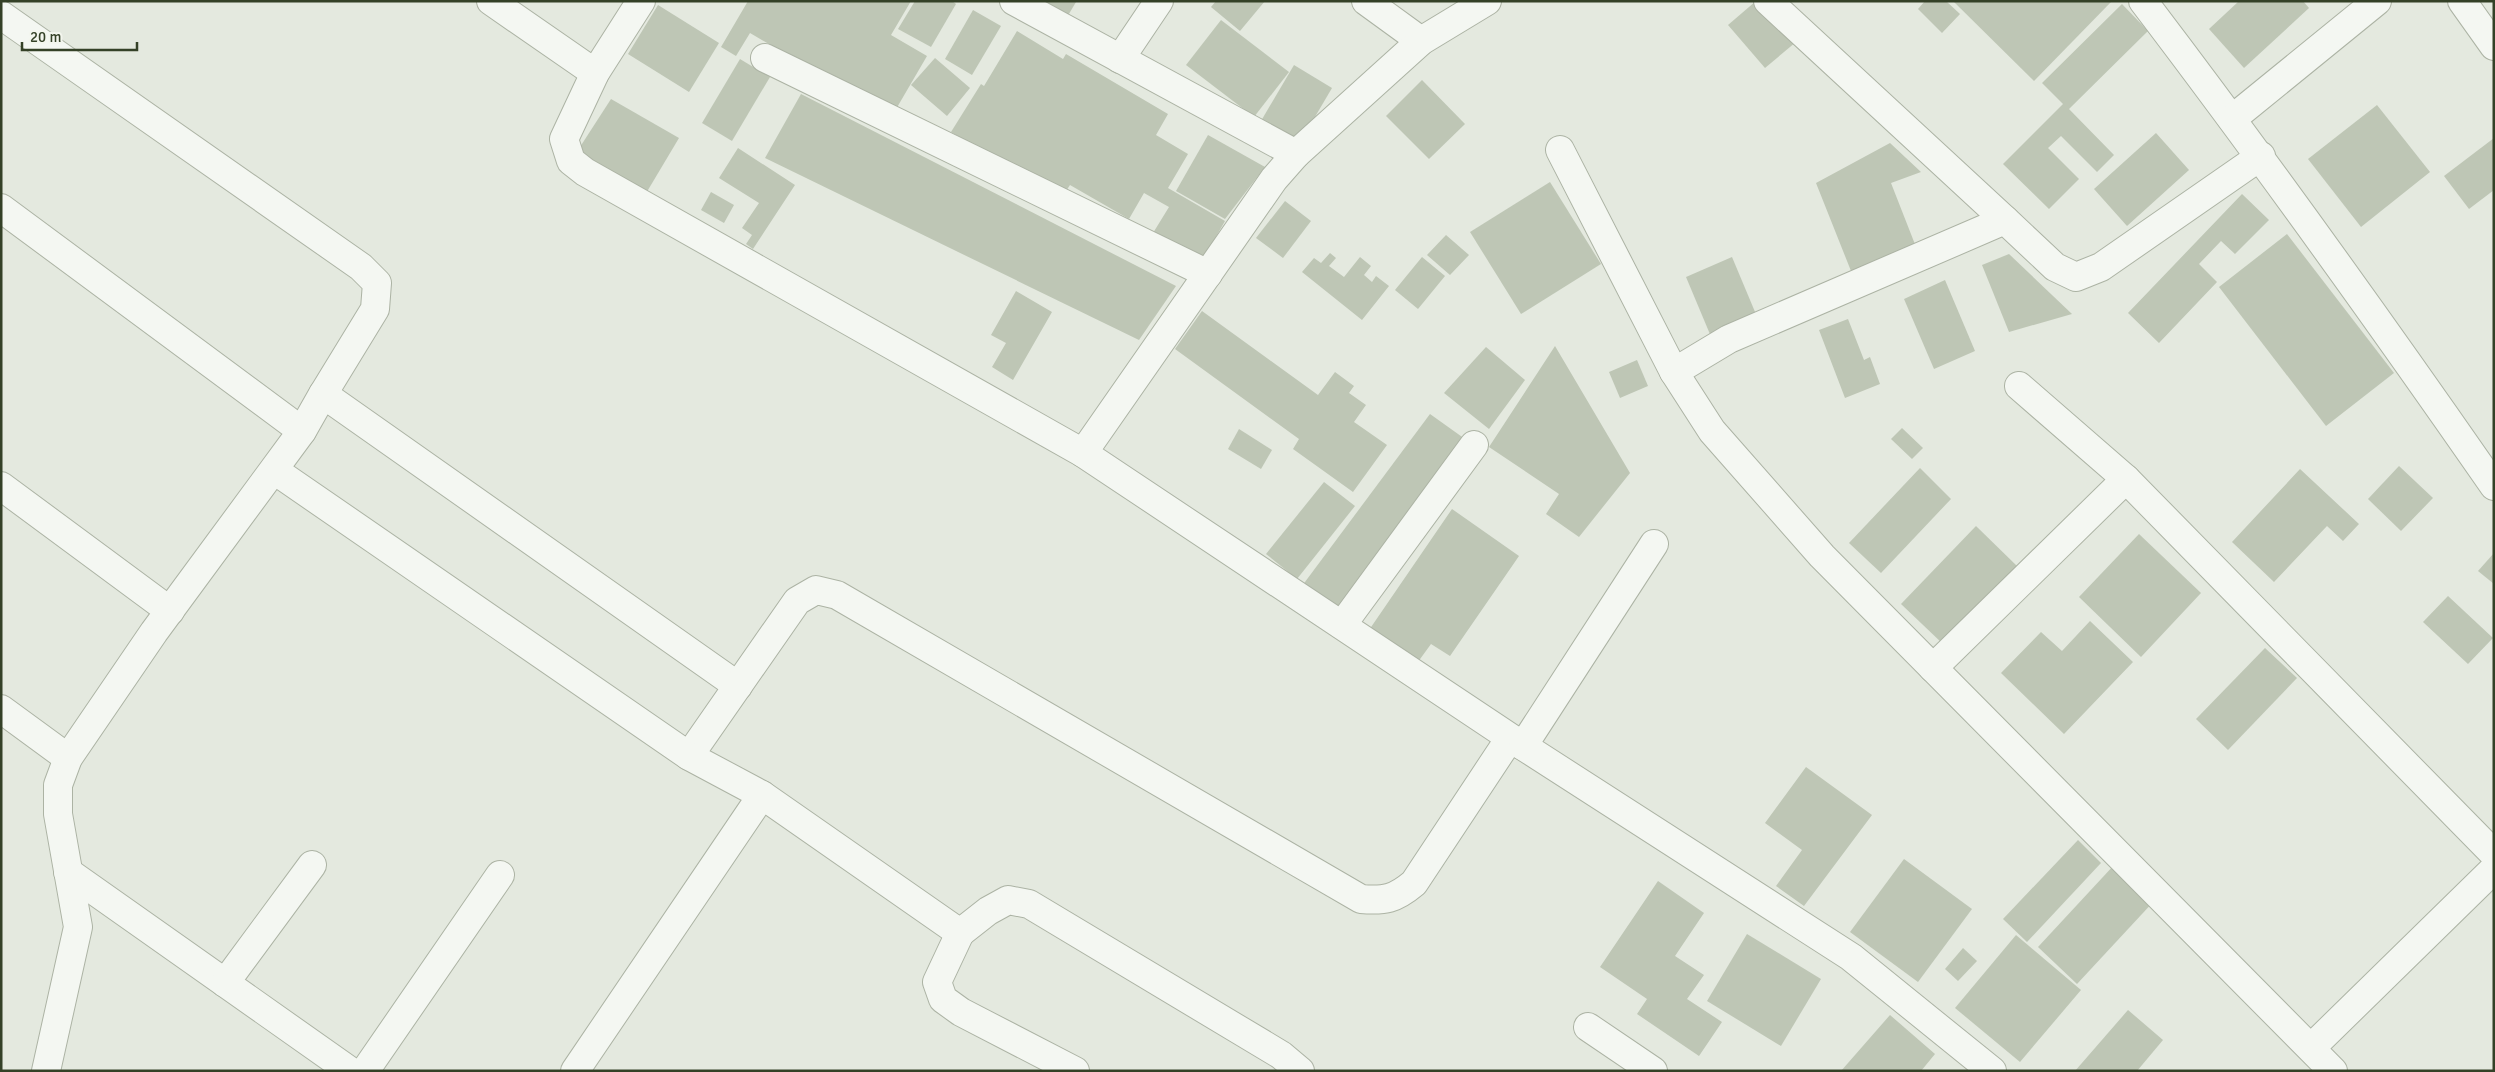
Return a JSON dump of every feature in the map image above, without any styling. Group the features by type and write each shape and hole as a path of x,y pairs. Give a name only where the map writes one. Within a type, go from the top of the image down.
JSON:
{"street":[{"path":"491,1 595,73"},
{"path":"641,1 595,73 564,139 570,161 585,172 1083,453 1517,742 1851,957 1992,1071"},
{"path":"1014,1 1296,154"},
{"path":"1120,59 1159,1"},
{"path":"1366,1 1421,41"},
{"path":"1083,453 1274,179 1296,154 1421,41 1487,1"},
{"path":"1768,1 2055,267 2076,277 2102,267 2261,156"},
{"path":"2143,1 2261,156 2383,325 2494,486"},
{"path":"2232,119 2377,1"},
{"path":"2462,1 2494,46"},
{"path":"1,15 361,267 377,283 375,309 302,431 170,611 68,758 58,785 58,814 78,927 46,1071"},
{"path":"765,58 1208,274"},
{"path":"1560,150 1674,372 1712,431 1822,556 2333,1071"},
{"path":"1,208 302,431"},
{"path":"1674,372 1729,339 2005,220"},
{"path":"2019,386 2126,478 2494,854"},
{"path":"323,394 738,686"},
{"path":"1342,625 1474,445"},
{"path":"274,470 689,756 762,795 960,933"},
{"path":"1933,668 2126,478"},
{"path":"1,486 170,611"},
{"path":"689,756 797,601 816,590 837,595 1361,899 1379,901 1399,896 1414,883 1517,742 1654,544"},
{"path":"1,709 68,758"},
{"path":"575,1071 762,795"},
{"path":"225,983 312,865"},
{"path":"2310,1048 2494,869"},
{"path":"68,872 350,1071"},
{"path":"365,1071 500,875"},
{"path":"1075,1071 961,1012 943,999 937,982 960,933 988,911 1008,900 1028,904 1281,1055 1300,1071"},
{"path":"1588,1027 1653,1071"}],"building":[{"path":"748,1 911,1 891,35 927,56 892,116 750,33 736,56 721,47"},
{"path":"915,1 952,1 956,4 931,47 898,29"},
{"path":"1025,1 1075,1 1076,2 1063,24"},
{"path":"1216,1 1265,1 1240,31 1211,7"},
{"path":"1756,1 1796,42 1765,68 1728,25"},
{"path":"1925,1 1946,1 1960,14 1942,33 1918,9"},
{"path":"1953,1 2112,1 2034,81"},
{"path":"2239,1 2303,1 2309,8 2244,68 2209,29"},
{"path":"2122,4 2148,31 2069,109 2114,155 2097,172 2061,136 2048,148 2079,179 2049,209 2003,164 2063,104 2042,83"},
{"path":"658,5 719,43 689,92 628,54"},
{"path":"973,10 1001,26 972,75 945,59"},
{"path":"1221,20 1289,72 1254,117 1186,65"},
{"path":"1017,31 1063,59 1066,54 1168,114 1156,135 1188,154 1168,188 1225,221 1202,261 1153,233 1169,207 1144,193 1129,219 1070,185 1062,197 951,132 981,84 984,86"},
{"path":"935,58 970,88 947,116 911,85"},
{"path":"740,59 770,77 732,141 702,123"},
{"path":"1294,65 1332,88 1299,144 1261,121"},
{"path":"1422,80 1465,124 1429,159 1386,116"},
{"path":"801,94 1176,286 1139,340 765,158"},
{"path":"611,99 679,138 645,195 584,165 580,147"},
{"path":"2377,105 2430,172 2361,227 2308,159"},
{"path":"2156,133 2189,170 2127,226 2094,189"},
{"path":"1208,135 1265,167 1225,219 1176,191"},
{"path":"2494,138 2494,190 2469,209 2444,176"},
{"path":"1890,143 1921,172 1891,183 1918,252 1853,276 1816,183"},
{"path":"738,148 795,185 753,249 746,244 752,235 742,228 759,203 719,178"},
{"path":"1550,182 1601,264 1521,314 1470,232"},
{"path":"711,192 734,205 724,223 701,210"},
{"path":"2242,194 2269,220 2235,254 2221,241 2199,264 2217,282 2159,343 2128,313"},
{"path":"1285,201 1311,221 1283,258 1256,238"},
{"path":"2287,234 2394,373 2326,426 2219,287"},
{"path":"1446,235 1469,255 1450,275 1427,255"},
{"path":"1330,253 1336,258 1329,266 1344,277 1360,257 1371,266 1364,275 1372,282 1376,276 1389,286 1362,320 1302,272 1314,258 1321,263"},
{"path":"2009,254 2072,314 2009,332 1982,265"},
{"path":"1422,257 1445,276 1418,309 1395,290"},
{"path":"1732,257 1758,319 1712,339 1686,277"},
{"path":"1945,280 1975,351 1934,369 1904,299"},
{"path":"1016,291 1052,312 1013,380 992,367 1006,343 991,335"},
{"path":"1202,311 1318,395 1335,372 1354,386 1349,393 1366,405 1354,422 1387,445 1353,492 1293,449 1299,439 1175,349"},
{"path":"1848,319 1864,360 1870,357 1880,384 1845,398 1819,330"},
{"path":"1555,346 1630,473 1579,537 1546,514 1559,494 1489,447"},
{"path":"1486,347 1525,380 1489,429 1444,393"},
{"path":"1637,360 1648,386 1620,398 1609,372"},
{"path":"1430,414 1465,439 1337,611 1302,586"},
{"path":"1902,428 1923,448 1912,459 1891,439"},
{"path":"1239,429 1272,450 1261,469 1228,449"},
{"path":"2399,466 2433,498 2401,531 2368,499"},
{"path":"1920,468 1951,499 1881,573 1849,543"},
{"path":"2300,469 2359,524 2343,541 2327,526 2274,582 2232,542"},
{"path":"1324,482 1355,506 1297,579 1266,554"},
{"path":"1452,509 1519,556 1450,656 1431,644 1415,666 1367,633"},
{"path":"1976,526 2018,567 1943,644 1901,604"},
{"path":"2139,534 2201,593 2141,657 2079,597"},
{"path":"2494,553 2494,584 2478,571"},
{"path":"2448,596 2493,638 2468,664 2423,622"},
{"path":"2090,621 2133,662 2064,734 2001,673 2041,632 2062,651"},
{"path":"2265,648 2297,678 2228,750 2196,719"},
{"path":"1806,767 1872,815 1804,906 1776,886 1802,850 1765,823"},
{"path":"2078,840 2101,863 2027,942 2003,919"},
{"path":"1904,859 1972,909 1918,982 1850,932"},
{"path":"2115,864 2155,900 2077,984 2038,947"},
{"path":"1658,881 1704,913 1675,956 1704,975 1687,999 1722,1022 1699,1056 1637,1014 1647,999 1600,967"},
{"path":"1747,934 1821,979 1781,1046 1707,1001"},
{"path":"2016,935 2081,990 2020,1062 1955,1008"},
{"path":"1963,948 1977,961 1958,981 1945,969"},
{"path":"2128,1010 2163,1040 2137,1071 2075,1071"},
{"path":"1890,1015 1935,1054 1921,1071 1841,1071"}]}
